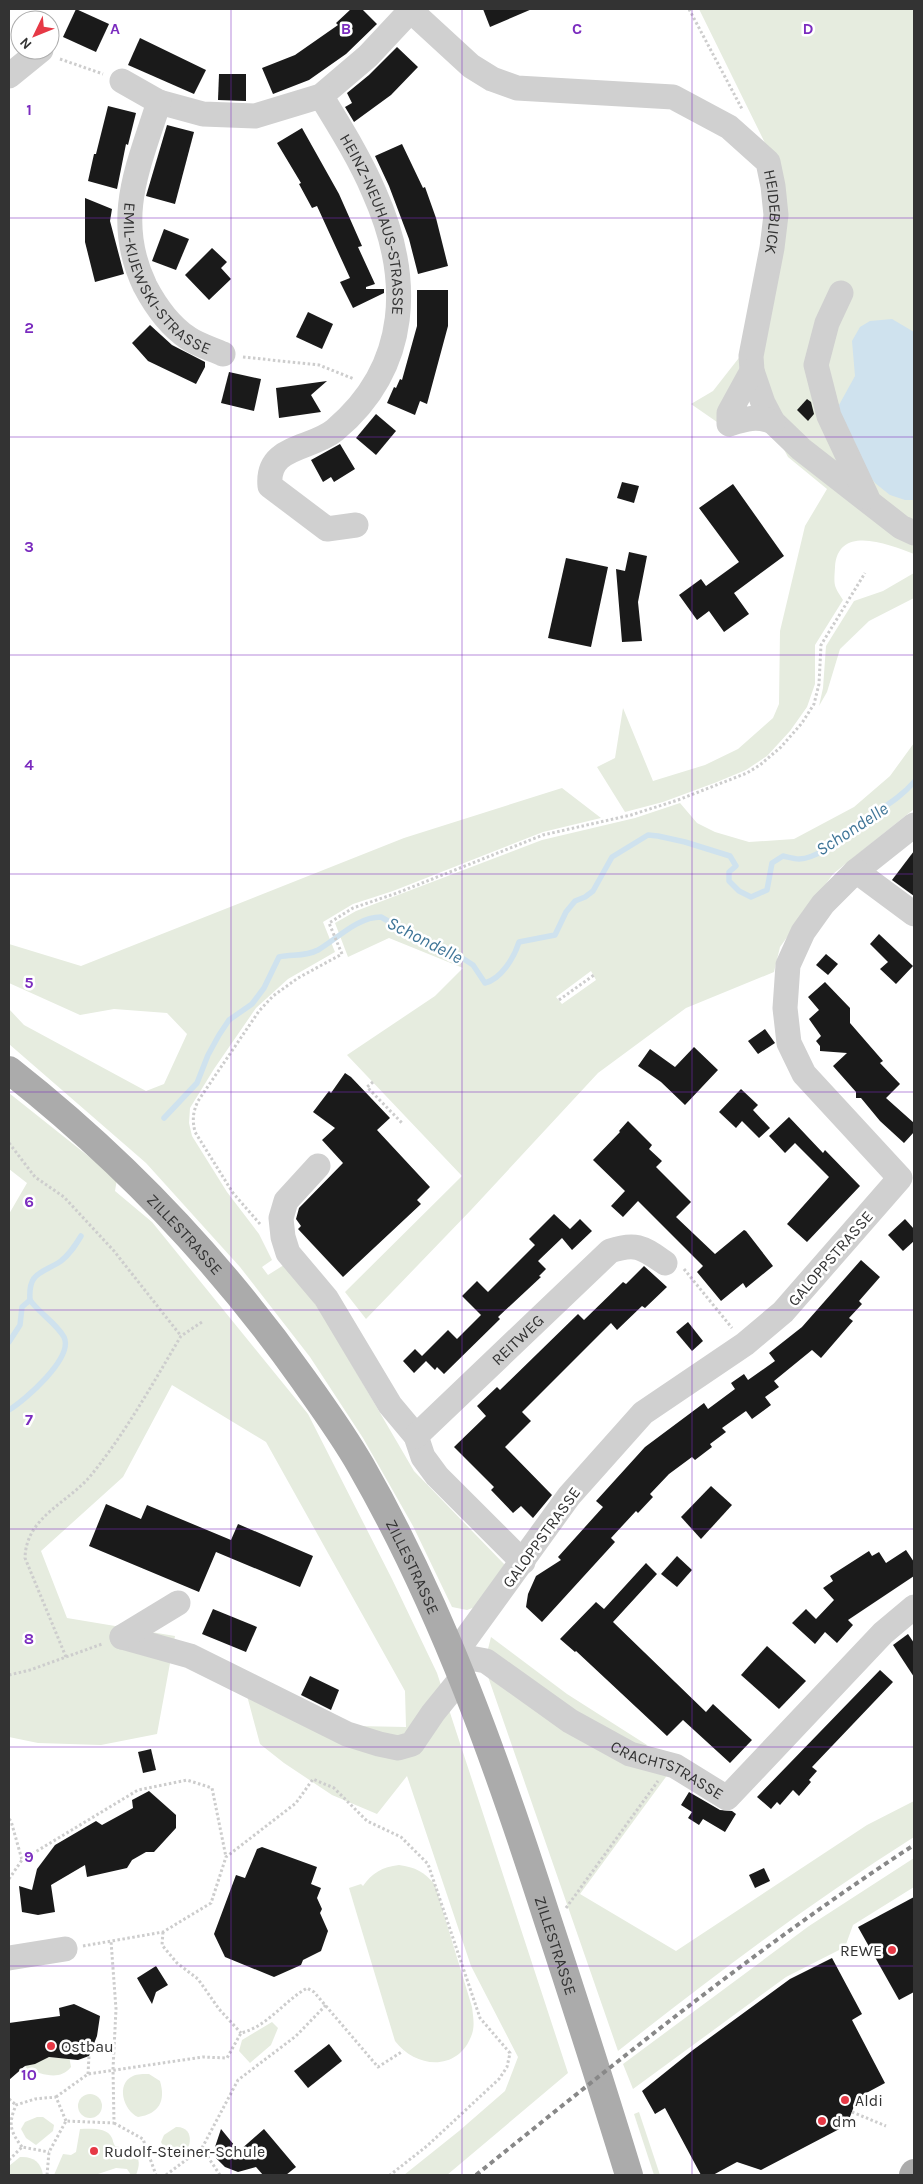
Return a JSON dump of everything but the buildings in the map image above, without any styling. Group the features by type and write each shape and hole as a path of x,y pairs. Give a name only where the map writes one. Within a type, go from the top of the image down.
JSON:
{"main road":[{"name":"ZILLESTRASSE","path":"9,1070 132,1179 210,1259 268,1329 359,1463 404,1545 458,1666 508,1799 629,2175"}],"street":[{"path":"122,81 159,102 203,114 256,116 321,96 368,56 410,10"},
{"name":"HEIDEBLICK","path":"410,10 471,66 492,79 517,88 673,97 729,126 768,162 776,215 772,248 752,356 752,371 762,403 773,422 801,449 901,527 914,532"},
{"path":"10,73 28,60"},
{"name":"HEINZ-NEUHAUS-STRASSE","path":"321,96 374,192 393,247 398,273 400,302 395,338 386,366 373,387 355,410 333,431 279,456 269,473 270,486 328,529 356,525"},
{"name":"EMIL-KIJEWSKI-STRASSE","path":"159,102 136,174 130,203 129,234 136,266 150,296 166,319 188,338 223,354"},
{"path":"841,293 827,323 816,365 828,416 870,503"},
{"path":"752,371 729,413 729,424 756,417 773,422"},
{"name":"GALOPPSTRASSE","path":"122,1636 190,1656 347,1734 398,1748 412,1744 433,1713 458,1666 523,1562 569,1496 643,1413 745,1344 784,1312 907,1181 804,1074 789,1043 785,1008 788,965 803,932 818,911 856,871 914,825"},
{"path":"856,871 914,914"},
{"path":"318,1166 286,1201 282,1218 283,1238 288,1253 326,1298 390,1405 416,1436 423,1457 437,1476 523,1562"},
{"name":"REITWEG","path":"416,1436 610,1251 627,1245 644,1249 666,1263"},
{"path":"122,1636 178,1603"},
{"name":"CRACHTSTRASSE","path":"458,1666 486,1661 570,1721 630,1754 670,1765 727,1798 883,1633 914,1607"},
{"path":"9,1958 65,1949"}],"path":[{"path":"689,9 746,117"},
{"path":"60,58 122,81"},
{"path":"223,354 319,365 373,387"},
{"path":"260,1224 233,1193 195,1132 192,1120 194,1110 198,1101 259,1011 273,996 298,978 342,954 329,923 353,908 397,893 544,835 631,815 678,800 747,773 760,765 781,747 802,723 814,704 819,684 821,644 865,573"},
{"path":"559,1000 594,975"},
{"path":"372,1082 367,1087 402,1123"},
{"path":"9,1143 35,1177 64,1197 114,1251 181,1336"},
{"path":"666,1263 679,1264 745,1344"},
{"path":"66,1657 25,1558 25,1544 31,1531 45,1516 91,1476 181,1336 202,1322"},
{"path":"9,1675 30,1670 122,1636"},
{"path":"552,1934 569,1902 670,1765"},
{"path":"226,1857 296,1803 313,1779 334,1788 367,1821 401,1837 428,1864 480,2018 510,2053 507,2066 499,2079 427,2146 390,2175"},
{"path":"9,1879 22,1860 138,1790 187,1780 212,1788 226,1857 211,1903 163,1932 65,1949"},
{"path":"9,1819 22,1860"},
{"path":"163,1932 162,1945 178,1963 198,1979 219,2009 241,2033"},
{"path":"111,1941 116,2009 113,2069 114,2124"},
{"path":"49,2152 22,2147 11,2132 12,2115 16,2105 35,2098 56,2097 88,2074 203,2057 227,2058 241,2033 255,2029 293,1996 307,1988 314,1992 326,2005 378,2067 403,2051"},
{"path":"166,2175 202,2148 238,2080 296,2036 326,2005"},
{"path":"88,2074 89,2056"},
{"path":"56,2097 66,2122"},
{"path":"9,2099 16,2105"},
{"path":"852,2112 886,2126"},
{"path":"66,2122 114,2124 143,2139 156,2175"},
{"path":"47,2175 49,2152 66,2122"},
{"path":"9,2160 22,2147"},
{"path":"202,2148 220,2175"}],"shaded area":[{"path":"699,9 914,9 914,525 801,449 758,387 772,248 765,143"},
{"path":"749,345 717,422 691,404 713,391"},
{"path":"780,442 914,538 914,554 892,546 867,541 855,541 845,545 838,553 834,581 843,600 815,645 815,684 807,707 790,731 767,756 746,770 717,782 663,802 625,812 597,767 615,758 623,708 653,781 705,765 738,749 773,718 779,704 780,631 805,526 827,489 788,457"},
{"path":"914,573 914,598 869,621 840,649 827,692 819,706 823,688 826,646 854,601 883,591"},
{"path":"914,743 914,809 833,874 780,947 774,972 686,1008 598,1073 471,1210 366,1319 345,1292 462,1176 347,1055 435,996 463,968 389,938 348,957 335,923 356,911 542,840 635,818 680,803 697,823 715,832 749,842 794,839 854,807 890,776","holes":["591,971 596,980 562,1004 556,997"]},
{"path":"562,788 601,818 543,832 393,891 353,904 323,922 335,952 288,979 256,1008 190,1108 189,1123 192,1136 227,1192 259,1234 272,1260 262,1267 268,1275 287,1263 324,1317 414,1471 505,1565 478,1606 467,1610 452,1607 413,1526 363,1438 310,1357 240,1267 146,1163 9,1044 9,1009 24,1025 146,1091 164,1084 187,1034 167,1013 114,1009 80,1015 9,983 9,944 81,966 404,838"},
{"path":"9,1093 117,1179 115,1191 152,1222 308,1414 392,1579 437,1673 568,2073 447,2175 404,2175 505,2091 518,2057 471,1966 407,1776 377,1814 332,1795 284,1763 260,1744 246,1692 308,1725 406,1727 405,1691 266,1442 172,1385 123,1477 41,1551 67,1618 175,1636 157,1734 101,1745 38,1743 9,1737 9,1214 27,1183 9,1169"},
{"path":"491,1637 567,1694 647,1745 640,1751 592,1728 488,1649"},
{"path":"485,1668 671,1770 580,1894 676,1951 867,1825 914,1801 914,1837 838,1887 763,1940 618,2051"},
{"path":"914,1858 914,1887 853,1925 845,1947 786,1977 633,2089 623,2064 809,1926"},
{"path":"399,1865 419,1871 435,1885 472,2007 474,2024 472,2034 466,2046 457,2055 447,2060 425,2061 414,2057 395,2041 349,1888 361,1884 363,1886 378,1871"},
{"path":"272,2022 278,2028 271,2045 250,2063 239,2051 242,2040"},
{"path":"69,2056 71,2067 61,2074 44,2074 27,2070 25,2066 49,2057"},
{"path":"149,2074 160,2081 162,2088 161,2100 156,2110 138,2117 133,2114 126,2104 123,2091 124,2085 133,2076"},
{"path":"90,2094 99,2097 102,2106 99,2115 90,2118 81,2115 78,2106 81,2097"},
{"path":"639,2112 660,2175 654,2175 634,2114"},
{"path":"37,2117 43,2117 54,2125 53,2131 36,2145 26,2138 21,2129 25,2122"},
{"path":"176,2127 187,2131 190,2140 186,2151 176,2157 164,2148 161,2142 164,2135"},
{"path":"80,2129 102,2130 110,2134 115,2146 134,2150 139,2162 136,2175 131,2175 127,2169 116,2168 95,2175 54,2175 63,2154 71,2155 76,2152"},
{"path":"20,2157 36,2161 43,2175 9,2175 9,2166"}],"water":[{"path":"892,319 914,332 914,500 905,500 890,495 875,483 847,444 836,417 839,405 855,376 852,341 860,327 870,321"}],"waterway":[{"name":"Schondelle","path":"164,1118 197,1083 208,1055 219,1035 229,1020 252,1004 264,988 279,957 313,952 348,929 372,918 381,917 418,938 456,954 473,965 485,983 491,981 506,967 514,955 519,942 555,935 566,912 575,901 593,891 612,857 648,835 685,842 730,856 736,866 729,872 729,881 739,891 751,897 767,890 772,863 783,856 797,859 807,858 826,849 898,797 914,782"},
{"name":"Schondelle","path":"9,1410 46,1378 62,1356 65,1346 64,1337 57,1327 30,1300 31,1284 38,1274 61,1261 72,1250 81,1236"},
{"path":"9,1342 20,1325 22,1307 30,1300"}],"railway":[{"path":"476,2175 637,2046 745,1963 914,1845"}],"place":[{"name":"REWE","path":"892,1950"},
{"name":"Ostbau","path":"51,2046"},
{"name":"Aldi","path":"845,2100"},
{"name":"dm","path":"822,2121"},
{"name":"Rudolf-Steiner-Schule","path":"94,2151"}]}
